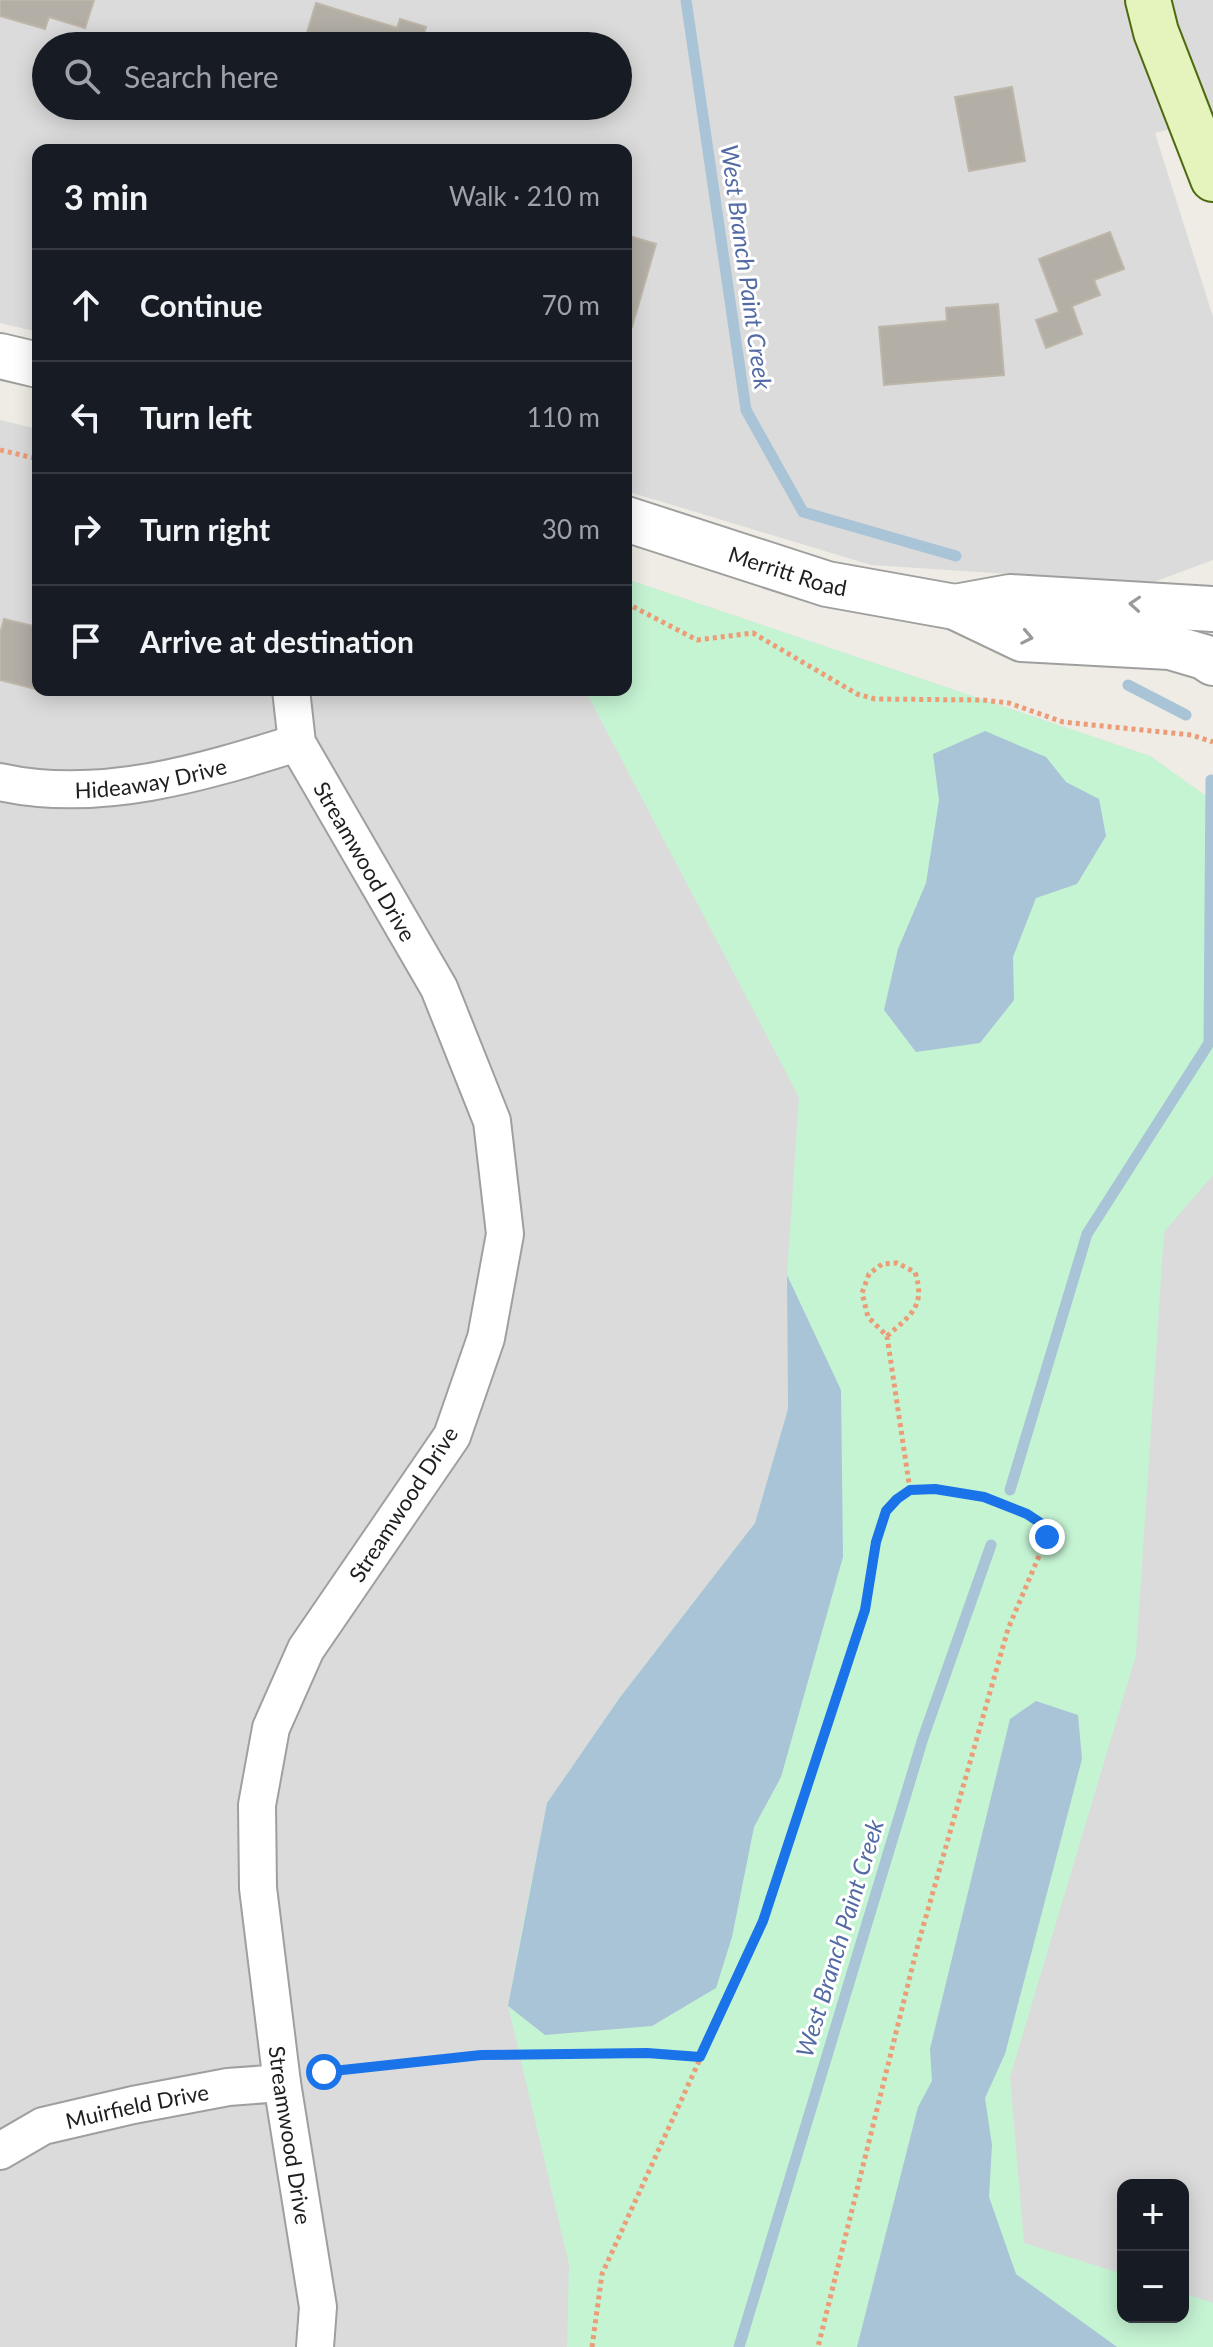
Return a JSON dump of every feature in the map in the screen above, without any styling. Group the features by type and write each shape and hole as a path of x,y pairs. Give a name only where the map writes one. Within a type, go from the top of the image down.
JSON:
{"main road":[{"path":"1148,0 1156,32 1213,179"}],"street":[{"path":"0,356 32,364"},
{"name":"Merritt Road","path":"632,521 827,584 955,607 1022,639 1170,647 1204,657 1213,663"},
{"name":"Merritt Road","path":"955,607 1010,597 1213,609"},
{"name":"Streamwood Drive","path":"292,696 297,743 439,988 492,1121 505,1234 486,1338 452,1436 306,1649 271,1728 257,1805 258,1888 282,2083 318,2307 315,2347"},
{"name":"Hideaway Drive","path":"0,782 19,787 65,790 115,788 178,777 297,743"},
{"name":"Muirfield Drive","path":"0,2151 43,2126 228,2087 282,2083"}],"path":[{"path":"0,450 32,458"},
{"path":"632,606 697,640 753,633 857,694 875,699 1009,703 1063,722 1192,735 1213,742"},
{"path":"887,1336 908,1318 916,1307 921,1290 915,1272 897,1263 882,1264 869,1274 862,1293 868,1317 887,1336 910,1490"},
{"path":"592,2347 602,2274 763,1921 865,1610 876,1542 886,1511 910,1490 935,1489 984,1497 1027,1514 1042,1524 1047,1537 1008,1629 921,1933 818,2347"},
{"path":"324,2072 481,2055 647,2053 700,2057"}],"shaded area":[{"path":"0,0 1213,0 1213,119 1155,133 1213,317 1213,560 1151,583 871,565 632,493 632,144 32,144 32,331 0,323"},
{"path":"0,420 32,428 32,696 632,696 632,581 1150,756 1213,801 1213,2347 0,2347"}],"green space":[{"path":"632,581 1150,756 1213,801 1213,1175 1164,1232 1136,1655 1010,2077 1024,2243 1117,2272 1117,2323 1189,2323 1189,2295 1213,2303 1213,2347 567,2347 569,2264 508,2006 547,1803 621,1696 755,1523 788,1409 787,1275 799,1097 588,696 632,696"}],"water":[{"path":"985,731 1046,757 1066,782 1099,799 1106,836 1077,884 1036,898 1013,957 1014,1000 980,1043 916,1052 884,1010 898,949 926,883 939,800 933,754"},
{"path":"787,1275 841,1390 843,1557 781,1777 754,1827 732,1937 716,1988 652,2026 545,2035 508,2006 547,1803 621,1696 755,1523 788,1409"},
{"path":"1036,1701 1078,1715 1082,1759 1005,2054 985,2098 992,2145 989,2197 1016,2274 1117,2347 857,2347 918,2107 932,2081 930,2049 1010,1719"}],"building":[{"path":"0,0 94,0 85,28 49,17 45,29 0,16"},
{"path":"316,3 397,28 400,19 426,27 424,32 307,32"},
{"path":"1012,87 1025,161 969,171 955,97"},
{"path":"1110,232 1124,269 1094,280 1100,295 1072,306 1082,334 1046,348 1036,320 1059,312 1039,259"},
{"path":"632,237 656,244 632,327"},
{"path":"998,304 1004,375 884,385 879,327 947,321 946,308"},
{"path":"4,619 32,626 32,688 0,680 0,634"}],"waterway":[{"name":"West Branch Paint Creek","path":"686,0 746,410 803,512 956,556"},
{"name":"West Branch Paint Creek","path":"1128,685 1186,715"},
{"name":"West Branch Paint Creek","path":"1010,1490 1087,1234 1209,1043 1211,780"},
{"name":"West Branch Paint Creek","path":"739,2347 923,1738 991,1545"}],"route":[{"path":"324,2072 481,2055 647,2053 700,2057 763,1921 865,1610 876,1542 886,1511 910,1490 935,1489 984,1497 1027,1514 1042,1524 1047,1537"}]}
